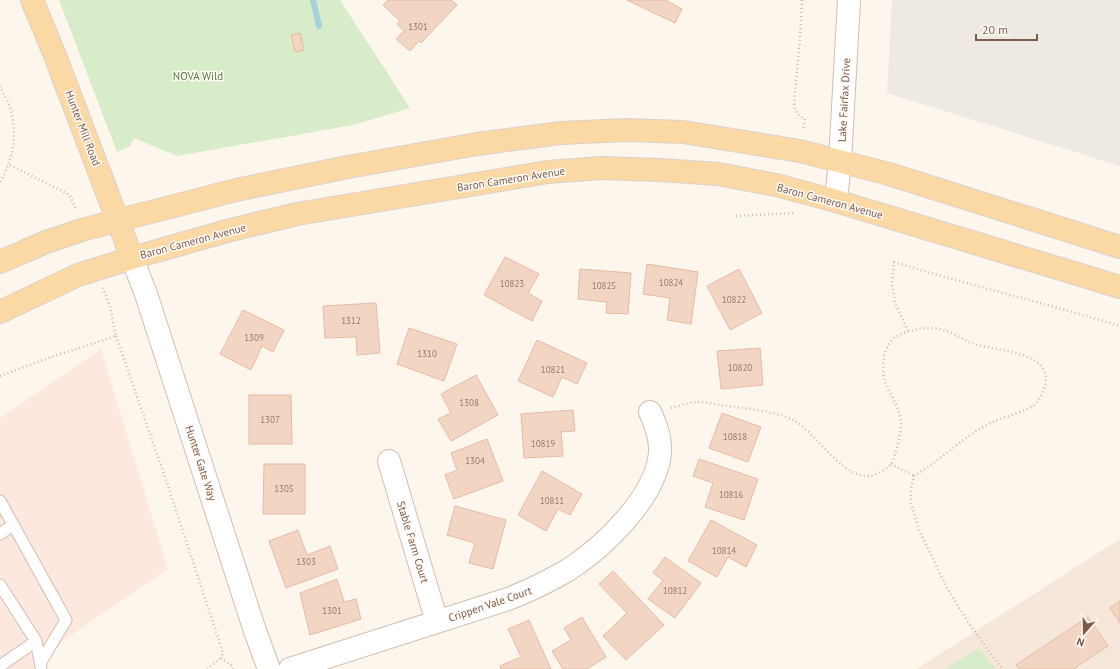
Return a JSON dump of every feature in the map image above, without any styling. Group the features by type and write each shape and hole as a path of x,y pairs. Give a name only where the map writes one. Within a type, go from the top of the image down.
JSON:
{"main road":[{"name":"Hunter Mill Road","path":"32,0 54,53 132,258"},
{"path":"0,262 46,242 118,220 236,190 348,167 477,144 561,133 626,130 683,132 800,151 889,174 1120,247"},
{"name":"Baron Cameron Avenue","path":"0,312 78,275 227,231 297,214 548,172 602,168 718,174 776,185 836,200 1120,287"}],"street":[{"name":"Lake Fairfax Drive","path":"836,200 840,161 849,0"},
{"name":"Hunter Gate Way","path":"132,258 146,294 255,631 269,669"},
{"name":"Crippen Vale Court","path":"290,669 508,599 534,589 569,569 597,548 619,526 648,490 656,473 660,452 658,430 650,412"},
{"name":"Stable Farm Court","path":"389,461 437,622"}],"lane":[{"path":"0,502 66,620 41,666"},
{"path":"0,534 13,525"},
{"path":"0,586 36,641 41,666"},
{"path":"0,666 36,641"}],"path":[{"path":"0,86 12,113 14,142 10,165 0,183"},
{"path":"908,331 895,303 892,283 894,262 951,280 1120,326"},
{"path":"110,307 116,336 165,477 223,653 222,658 207,669"},
{"path":"650,412 699,402 776,414 793,420 806,428 840,463 856,474 868,476 881,472 891,464 898,444 901,425 897,406 885,382 883,363 888,347 896,336 908,331 925,328 943,329 971,343 1022,355 1034,360 1042,367 1046,375 1045,388 1036,404 988,425 969,436 914,476 911,488 911,502 919,530 948,588 968,622 1002,669"},
{"path":"0,376 51,357 116,336"},
{"path":"891,464 914,476"},
{"path":"222,658 232,666 233,669"}],"shaded area":[{"path":"892,0 1120,0 1120,166 887,93"},
{"path":"101,349 168,569 38,658 42,669 0,669 0,418"},
{"path":"1120,539 1120,669 916,669"}],"green space":[{"name":"NOVA Wild","path":"59,0 340,0 410,108 353,125 177,156 134,138 130,146 117,152"},
{"path":"979,648 996,669 945,669"}],"building":[{"path":"388,0 451,0 457,5 421,43 419,41 410,51 396,39 404,31 397,24 400,21 383,5"},
{"path":"627,0 668,0 667,1 682,9 675,23"},
{"path":"300,33 304,50 295,52 291,35"},
{"path":"505,257 539,274 528,293 542,301 532,321 484,295"},
{"path":"647,264 698,272 691,324 667,320 670,298 643,294"},
{"path":"580,269 631,273 628,314 606,313 607,302 578,299"},
{"path":"739,269 762,313 730,330 707,286"},
{"path":"376,303 380,353 357,355 356,337 325,338 323,306"},
{"path":"243,310 284,330 273,352 262,346 251,370 220,354"},
{"path":"409,328 457,344 444,381 397,364"},
{"path":"537,340 587,363 577,384 562,377 553,397 518,381"},
{"path":"760,348 763,385 721,389 717,351"},
{"path":"476,375 498,415 451,441 438,419 451,413 441,394"},
{"path":"249,395 291,395 292,444 249,444"},
{"path":"573,410 575,431 561,432 563,456 524,458 521,414"},
{"path":"722,413 761,427 748,462 709,448"},
{"path":"487,439 503,481 454,499 445,475 457,470 451,453"},
{"path":"699,459 758,479 744,520 705,507 713,483 693,476"},
{"path":"264,464 305,464 305,514 263,514"},
{"path":"542,471 582,494 570,515 558,509 546,531 518,515"},
{"path":"455,506 506,520 493,569 469,563 475,543 447,535"},
{"path":"711,520 757,545 746,567 728,557 717,577 688,561"},
{"path":"298,530 307,555 330,546 338,569 286,588 269,541"},
{"path":"665,557 701,583 675,618 648,599 663,580 653,573"},
{"path":"613,571 664,625 626,660 603,636 627,613 599,584"},
{"path":"337,579 344,602 356,599 361,619 310,635 300,593"},
{"path":"1120,601 1120,623 1110,608"},
{"path":"582,617 606,657 587,669 563,669 552,651 571,640 564,628"},
{"path":"1088,617 1108,646 1073,669 1019,669 1016,665"},
{"path":"529,620 551,669 501,669 500,666 521,657 508,629"}],"waterway":[{"path":"313,0 319,26"}]}
